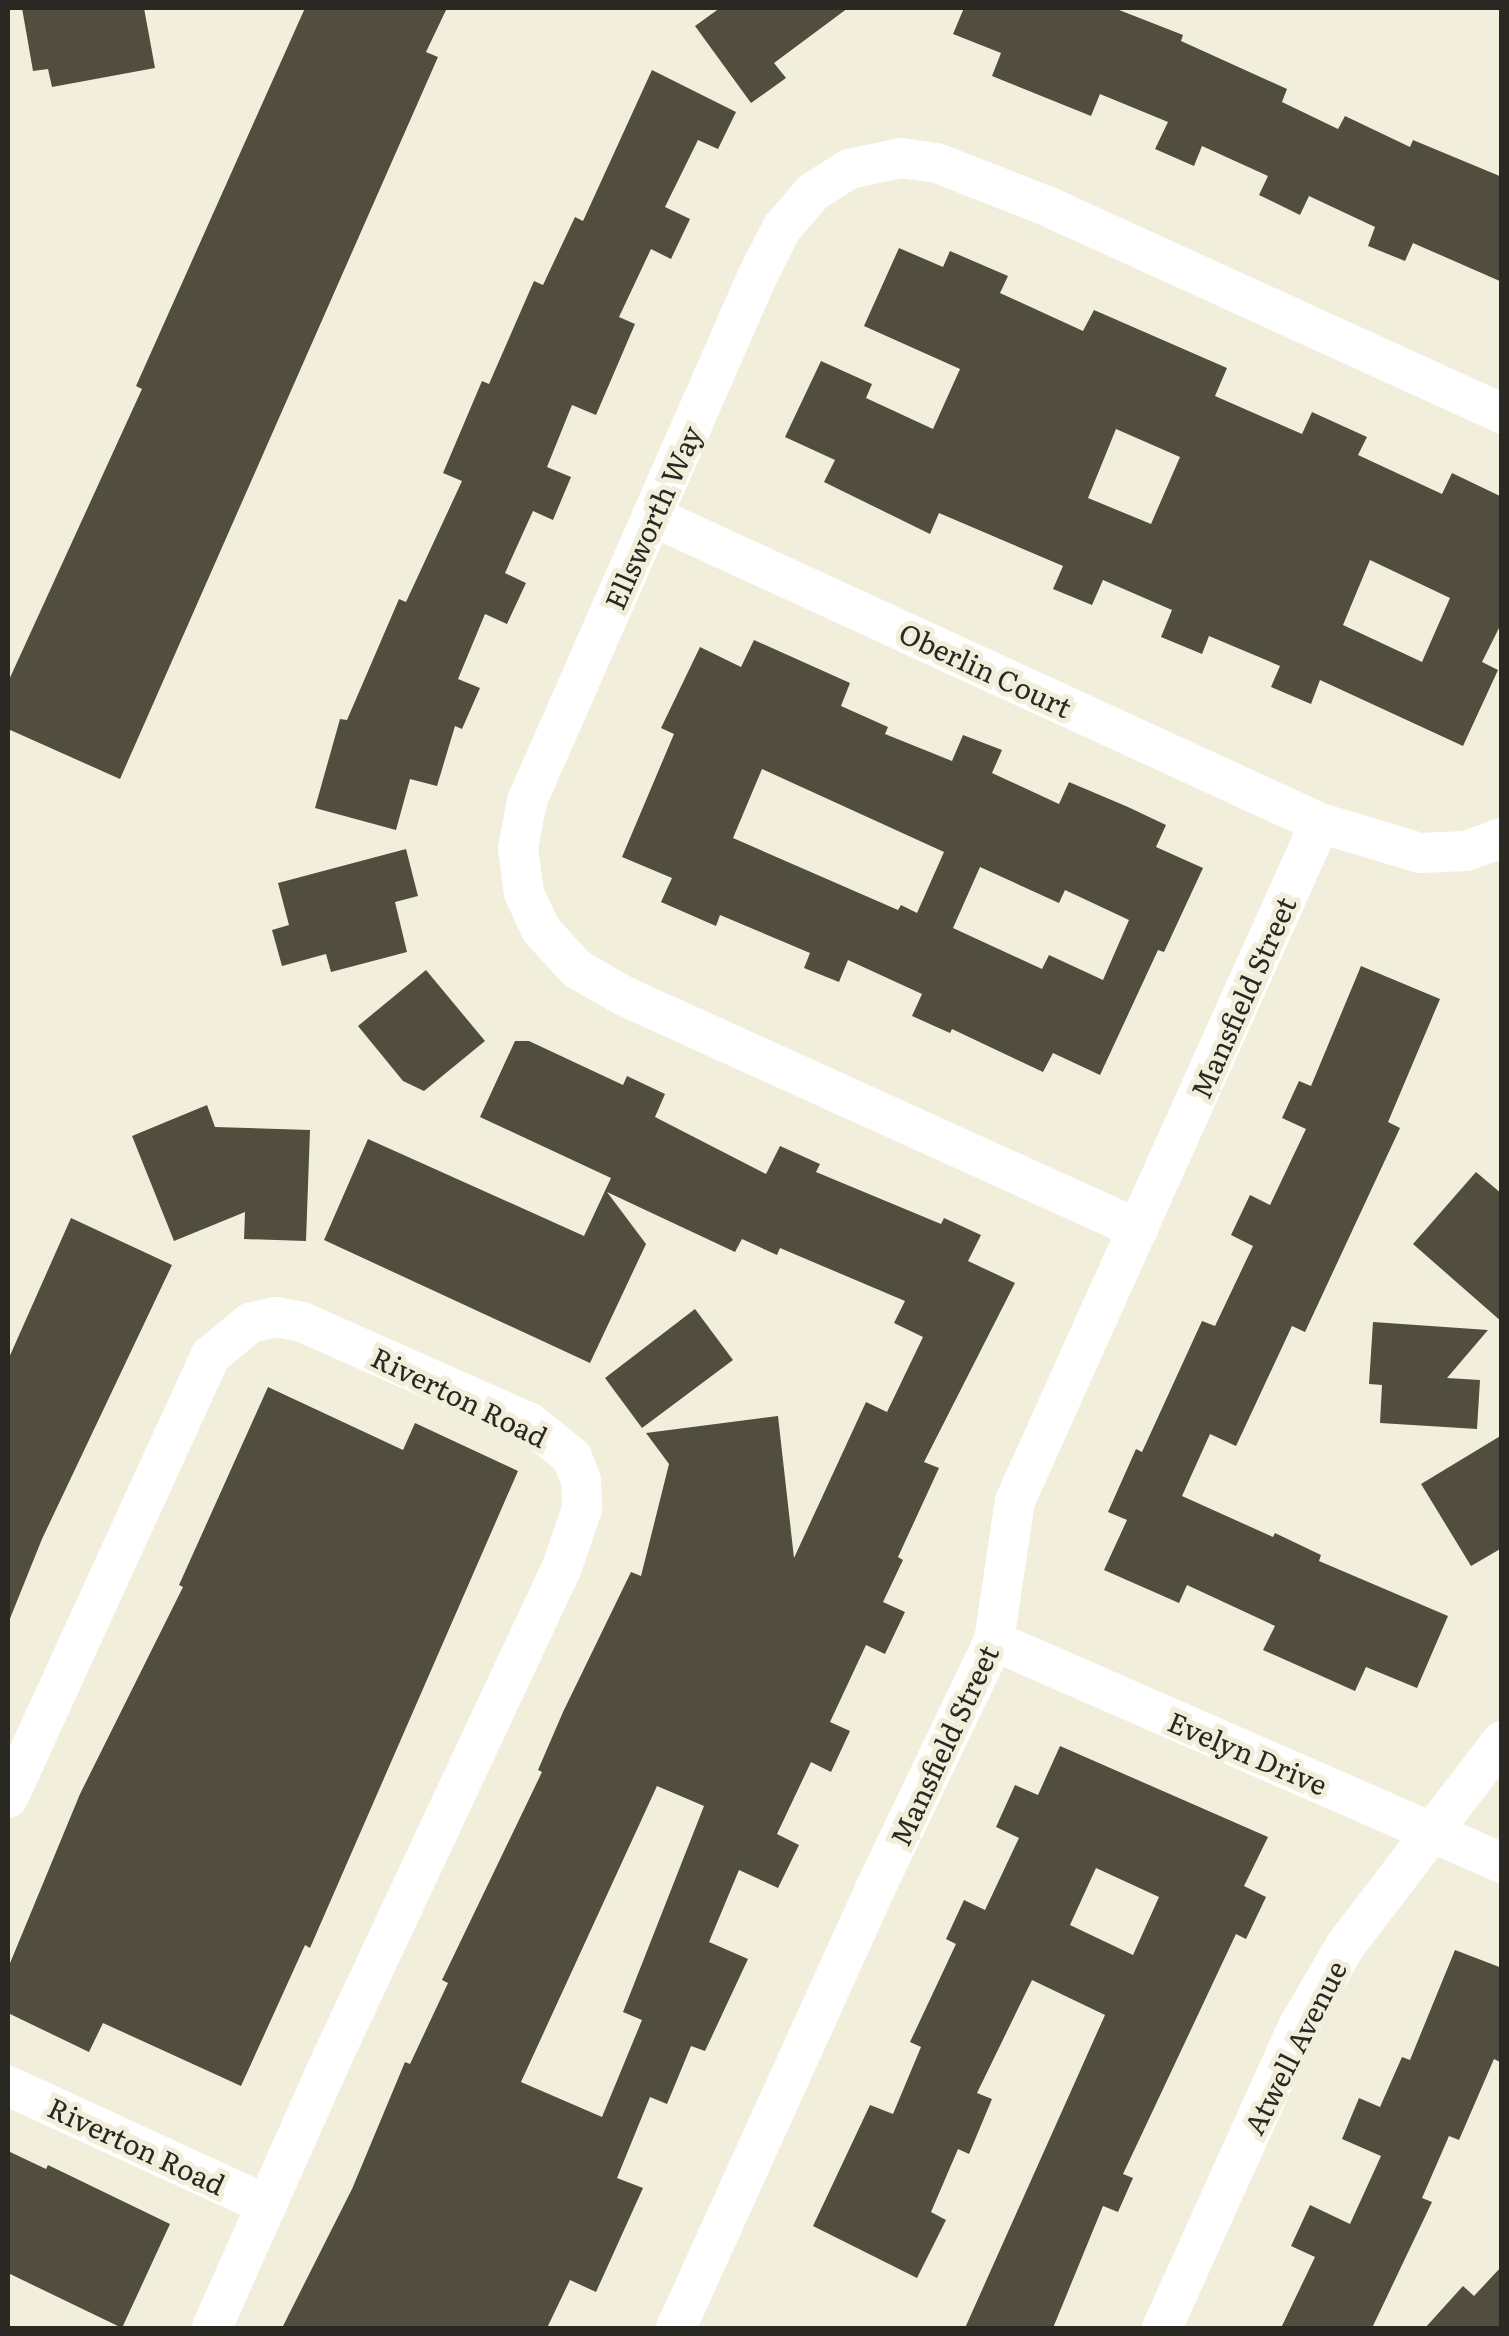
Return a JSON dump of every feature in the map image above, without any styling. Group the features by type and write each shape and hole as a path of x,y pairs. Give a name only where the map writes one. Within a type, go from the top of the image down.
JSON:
{"street":[{"name":"Ellsworth Way","path":"1138,1228 624,996 577,969 541,930 524,893 518,848 527,801 652,516 782,228 813,192 849,168 901,158 937,162 1050,207 1502,413"},
{"name":"Oberlin Court","path":"652,516 1320,823"},
{"path":"1320,823 1420,853 1466,851 1502,838"},
{"name":"Mansfield Street","path":"676,2328 875,1889 994,1641 1015,1501 1320,823"},
{"name":"Riverton Road","path":"8,1798 210,1356 250,1323 275,1317 302,1322 530,1423 572,1458 581,1480 582,1509 562,1566 212,2328"},
{"name":"Evelyn Drive","path":"994,1641 1502,1863"},
{"name":"Atwell Avenue","path":"1162,2328 1300,2025 1346,1946 1502,1741"},
{"name":"Riverton Road","path":"8,2086 267,2205"}],"building":[{"path":"22,8 144,8 155,68 52,87 48,69 33,71"},
{"path":"305,8 447,8 426,52 438,57 120,779 8,729 8,682 142,389 136,386"},
{"path":"720,8 848,8 774,63 786,78 751,103 695,26"},
{"path":"964,8 1114,8 1183,35 1181,41 1287,89 1282,102 1338,129 1345,116 1410,147 1413,140 1502,177 1502,282 1413,243 1405,261 1368,246 1375,227 1309,196 1300,215 1259,195 1268,176 1202,146 1194,166 1155,149 1168,122 1100,94 1091,116 992,76 1001,53 953,34"},
{"path":"652,70 736,112 718,149 698,140 665,207 690,219 671,259 651,249 619,317 635,324 596,415 572,405 547,467 571,477 553,520 533,511 505,573 526,583 507,624 485,614 458,679 480,688 462,729 455,726 437,786 410,779 396,830 315,808 340,719 347,720 399,599 406,602 462,481 443,473 482,381 489,384 534,281 543,285 575,217 583,221"},
{"path":"899,248 943,267 950,251 1008,276 1000,293 1083,331 1094,310 1227,368 1215,396 1302,434 1312,412 1367,437 1358,455 1442,494 1452,473 1502,497 1502,622 1482,662 1498,670 1463,746 1320,680 1311,704 1271,687 1280,666 1209,636 1202,654 1161,637 1172,610 1103,580 1092,605 1053,589 1063,566 939,513 930,534 824,482 835,460 785,437 821,361 872,384 866,398 933,429 960,369 864,326","holes":["1116,429 1180,457 1151,524 1088,498","1370,560 1450,598 1422,662 1343,625"]},
{"path":"754,640 850,683 841,706 888,727 885,734 952,761 963,735 1002,750 992,773 1059,804 1069,782 1166,825 1156,847 1203,868 1164,952 1158,950 1100,1075 1053,1053 1043,1072 952,1029 950,1033 912,1016 922,994 848,960 839,982 804,968 810,953 720,915 716,926 661,902 672,878 622,857 674,734 661,728 700,647 741,667","holes":["762,769 944,852 917,913 901,905 898,910 733,838","980,867 1059,903 1065,890 1129,920 1103,980 1049,955 1042,969 953,928"]},
{"path":"406,849 418,896 395,902 407,952 331,972 326,954 282,966 272,930 289,925 278,883"},
{"path":"1361,966 1440,999 1388,1122 1400,1128 1305,1332 1292,1326 1236,1446 1210,1434 1182,1496 1273,1537 1275,1533 1321,1555 1319,1561 1448,1616 1417,1688 1366,1667 1355,1691 1263,1650 1275,1626 1187,1585 1179,1603 1104,1570 1127,1520 1108,1512 1136,1449 1142,1452 1202,1321 1215,1326 1253,1246 1231,1235 1250,1195 1270,1205 1306,1129 1282,1118 1299,1081 1311,1086"},
{"path":"426,970 485,1041 424,1091 403,1081 358,1026"},
{"path":"515,1041 529,1041 623,1085 627,1076 665,1094 655,1117 766,1174 780,1146 820,1164 816,1172 941,1224 944,1218 981,1235 968,1261 1015,1283 924,1462 939,1468 898,1557 903,1560 883,1602 905,1612 885,1654 866,1645 830,1722 850,1731 831,1772 811,1762 777,1834 799,1845 778,1888 739,1870 709,1942 748,1959 705,2051 691,2046 667,2104 650,2097 617,2178 643,2188 596,2292 570,2280 547,2328 282,2328 352,2189 405,2062 410,2064 448,1983 442,1980 542,1772 538,1770 563,1712 631,1572 641,1576 669,1464 646,1433 778,1416 794,1558 866,1402 887,1412 923,1337 894,1323 905,1301 780,1248 777,1255 742,1239 735,1252 607,1192 646,1244 590,1363 324,1240 368,1139 584,1236 611,1178 480,1117","holes":["657,1786 704,1806 623,2012 642,2020 602,2117 521,2082"]},
{"path":"207,1105 215,1127 310,1130 306,1241 244,1239 245,1212 174,1241 132,1136"},
{"path":"1476,1172 1502,1194 1502,1322 1413,1244"},
{"path":"71,1218 172,1265 42,1539 9,1621 8,1360"},
{"path":"695,1309 733,1360 642,1428 605,1378"},
{"path":"1373,1322 1488,1330 1447,1378 1480,1380 1477,1429 1380,1423 1382,1385 1369,1384"},
{"path":"268,1387 403,1450 415,1423 518,1471 310,1948 305,1945 241,2086 103,2023 89,2052 8,2013 8,1968 80,1794 183,1587 179,1585"},
{"path":"1502,1435 1502,1548 1471,1566 1421,1484"},
{"path":"1060,1746 1268,1837 1244,1886 1266,1897 1246,1939 1236,1934 1123,2174 1133,2178 1118,2212 1103,2206 1053,2328 965,2328 1105,2015 1032,1980 977,2093 992,2099 969,2154 958,2149 931,2212 946,2220 917,2278 813,2226 870,2105 893,2114 921,2047 910,2042 956,1944 946,1939 964,1900 985,1910 1019,1838 996,1827 1015,1785 1038,1795","holes":["1096,1868 1159,1897 1133,1955 1070,1925"]},
{"path":"1455,1950 1502,1968 1502,2063 1494,2059 1459,2140 1449,2136 1422,2198 1432,2202 1372,2328 1281,2328 1315,2257 1291,2246 1310,2205 1350,2224 1381,2156 1342,2139 1359,2098 1380,2107 1402,2057 1410,2060"},
{"path":"8,2151 46,2169 48,2165 170,2224 122,2328 8,2273"},
{"path":"1502,2266 1502,2328 1425,2328 1463,2286 1474,2296"}]}
